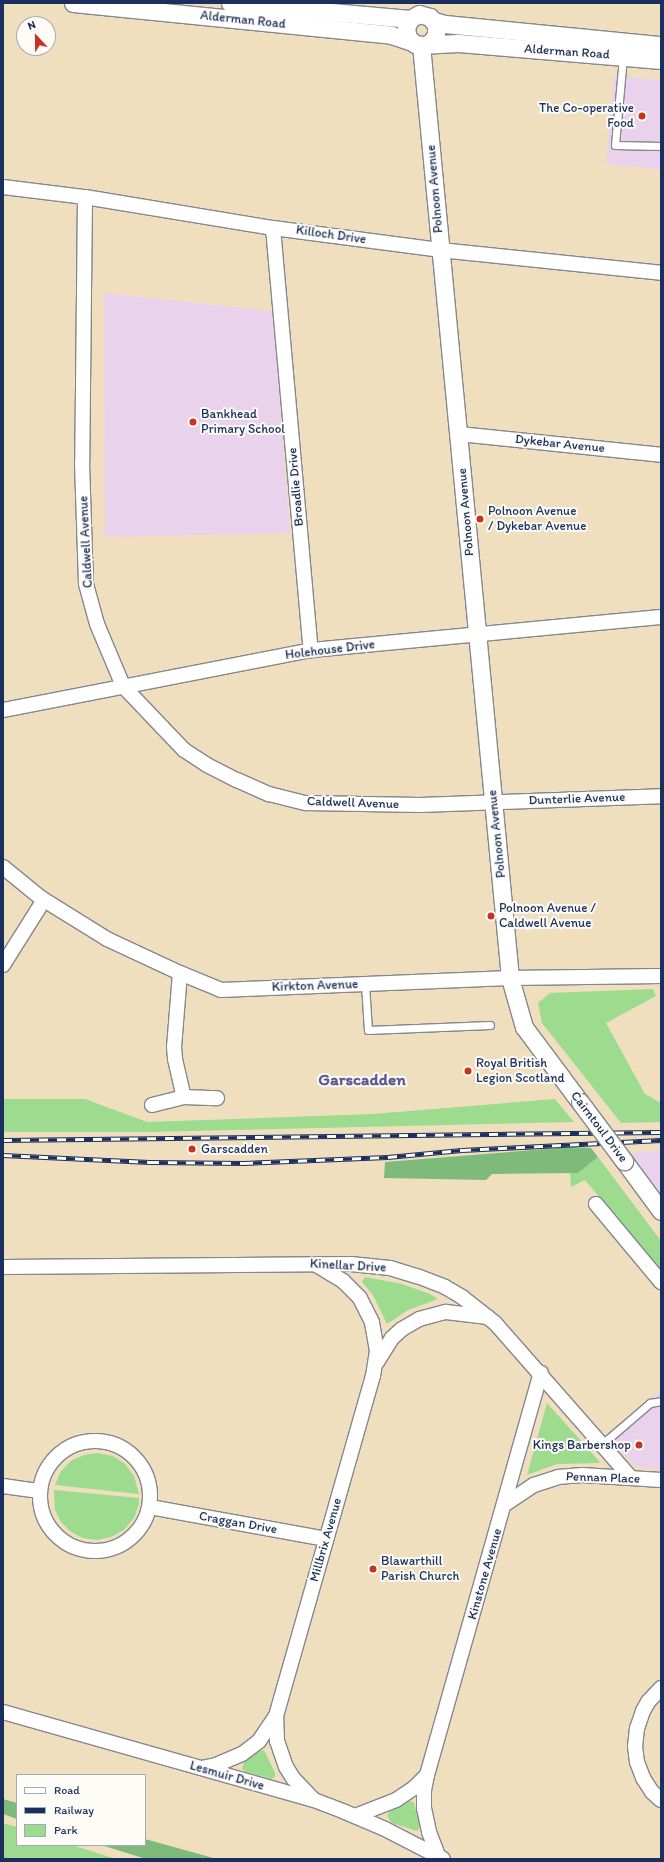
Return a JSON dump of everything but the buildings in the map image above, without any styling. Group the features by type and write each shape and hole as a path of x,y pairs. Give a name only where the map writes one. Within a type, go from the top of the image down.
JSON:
{"street":[{"name":"Alderman Road","path":"73,3 391,35 419,44 458,43 661,60"},
{"name":"Alderman Road","path":"230,3 422,14 445,24 661,45"},
{"path":"422,14 436,25 436,35 430,43 419,44 406,33 407,24 422,14"},
{"name":"Polnoon Avenue","path":"419,44 459,434 510,978"},
{"name":"Killoch Drive","path":"3,187 85,197 273,228 440,250 661,273"},
{"name":"Caldwell Avenue","path":"85,197 82,463 86,584 97,624 123,686 184,750 207,765 269,794 306,803 338,805 420,805 494,801"},
{"name":"Broadlie Drive","path":"273,228 311,650"},
{"name":"Dykebar Avenue","path":"459,434 661,455"},
{"name":"Holehouse Drive","path":"3,710 311,650 661,618"},
{"name":"Dunterlie Avenue","path":"494,801 661,796"},
{"name":"Kirkton Avenue","path":"3,867 44,900 107,939 180,973 222,990 510,978 661,976"},
{"path":"3,965 44,900"},
{"path":"180,973 174,1048 175,1059 184,1097"},
{"name":"Cairntoul Drive","path":"510,978 524,1026 661,1211"},
{"path":"152,1105 184,1097 217,1098"},
{"path":"596,1204 661,1282"},
{"name":"Kinellar Drive","path":"3,1267 314,1264 365,1265 404,1271 445,1287 462,1297 488,1317 504,1332 541,1373 631,1478"},
{"name":"Millbrix Avenue","path":"314,1264 343,1281 356,1293 365,1305 376,1336 376,1364"},
{"name":"Millbrix Avenue","path":"314,1800 293,1778 286,1767 277,1741 276,1716 376,1364 392,1338 402,1329 419,1319 446,1312 488,1317"},
{"name":"Kinstone Avenue","path":"440,1857 429,1832 424,1808 424,1790 427,1775 541,1373"},
{"path":"88,1442 103,1442 124,1449 140,1464 148,1477 151,1492 150,1506 141,1527 125,1544 110,1550 95,1552 80,1550 66,1544 50,1527 46,1521 41,1506 40,1491 44,1476 51,1464 61,1453 74,1445 88,1442"},
{"name":"Pennan Place","path":"504,1506 528,1488 558,1476 582,1475 661,1480"},
{"path":"3,1486 40,1491"},
{"name":"Craggan Drive","path":"150,1506 326,1539"},
{"path":"661,1688 648,1702 641,1716 634,1746 637,1762 643,1778 652,1792 661,1800"},
{"name":"Lesmuir Drive","path":"3,1712 314,1800 355,1816 440,1857"},
{"name":"Millbrix Avenue","path":"200,1768 216,1765 242,1754 259,1741 276,1716"},
{"name":"Kinstone Avenue","path":"355,1816 396,1800 414,1788 427,1775"}],"lane":[{"path":"623,56 615,145 661,146"},
{"path":"365,984 368,1030 490,1025"},
{"path":"601,1444 647,1406 661,1401"}],"shaded area":[{"path":"614,76 661,80 661,170 606,164"},
{"name":"Bankhead Primary School","path":"104,293 273,311 290,533 105,537"},
{"path":"638,1151 661,1151 661,1194 632,1155"},
{"path":"657,1392 661,1393 661,1469 641,1467 632,1463 607,1434"}],"green space":[{"path":"653,989 656,996 606,1023 645,1094 661,1103 661,1122 621,1123 542,1023 538,1003 550,993"},
{"path":"3,1099 85,1099 147,1122 373,1114 555,1099 574,1122 147,1132 3,1132"},
{"path":"571,1147 591,1148 598,1157 578,1173 492,1174 486,1180 384,1178 385,1162"},
{"path":"598,1157 661,1241 661,1271 585,1180 571,1187 570,1173 578,1173"},
{"path":"365,1277 402,1284 430,1294 438,1299 408,1310 387,1324 373,1295 362,1282"},
{"path":"547,1403 600,1463 557,1464 527,1475"},
{"path":"98,1453 113,1456 125,1464 134,1476 139,1494 55,1485 61,1471 72,1460 84,1455"},
{"path":"54,1490 139,1498 139,1504 134,1518 124,1530 111,1537 97,1540 83,1538 71,1532 61,1522 55,1510"},
{"path":"262,1750 265,1752 275,1773 275,1777 272,1779 246,1772 242,1769 244,1762"},
{"path":"3,1799 16,1803 16,1819 3,1814"},
{"path":"411,1801 414,1803 420,1827 417,1831 392,1823 387,1816 390,1811"},
{"path":"3,1823 16,1827 16,1846 75,1846 116,1859 3,1859"},
{"path":"146,1839 217,1859 146,1859 104,1846 146,1846"}],"railway":[{"path":"3,1140 661,1132"},
{"path":"3,1155 150,1162 244,1163 388,1157 462,1150 661,1140"}],"place":[{"name":"The Co-operative Food","path":"642,116"},
{"name":"Bankhead Primary School","path":"193,422"},
{"name":"Polnoon Avenue / Dykebar Avenue","path":"480,519"},
{"name":"Polnoon Avenue / Caldwell Avenue","path":"491,916"},
{"name":"Royal British Legion Scotland","path":"468,1071"},
{"name":"Garscadden","path":"192,1149"},
{"name":"Kings Barbershop","path":"639,1445"},
{"name":"Blawarthill Parish Church","path":"373,1569"}],"district":[{"name":"Garscadden","path":"362,1080"}]}
